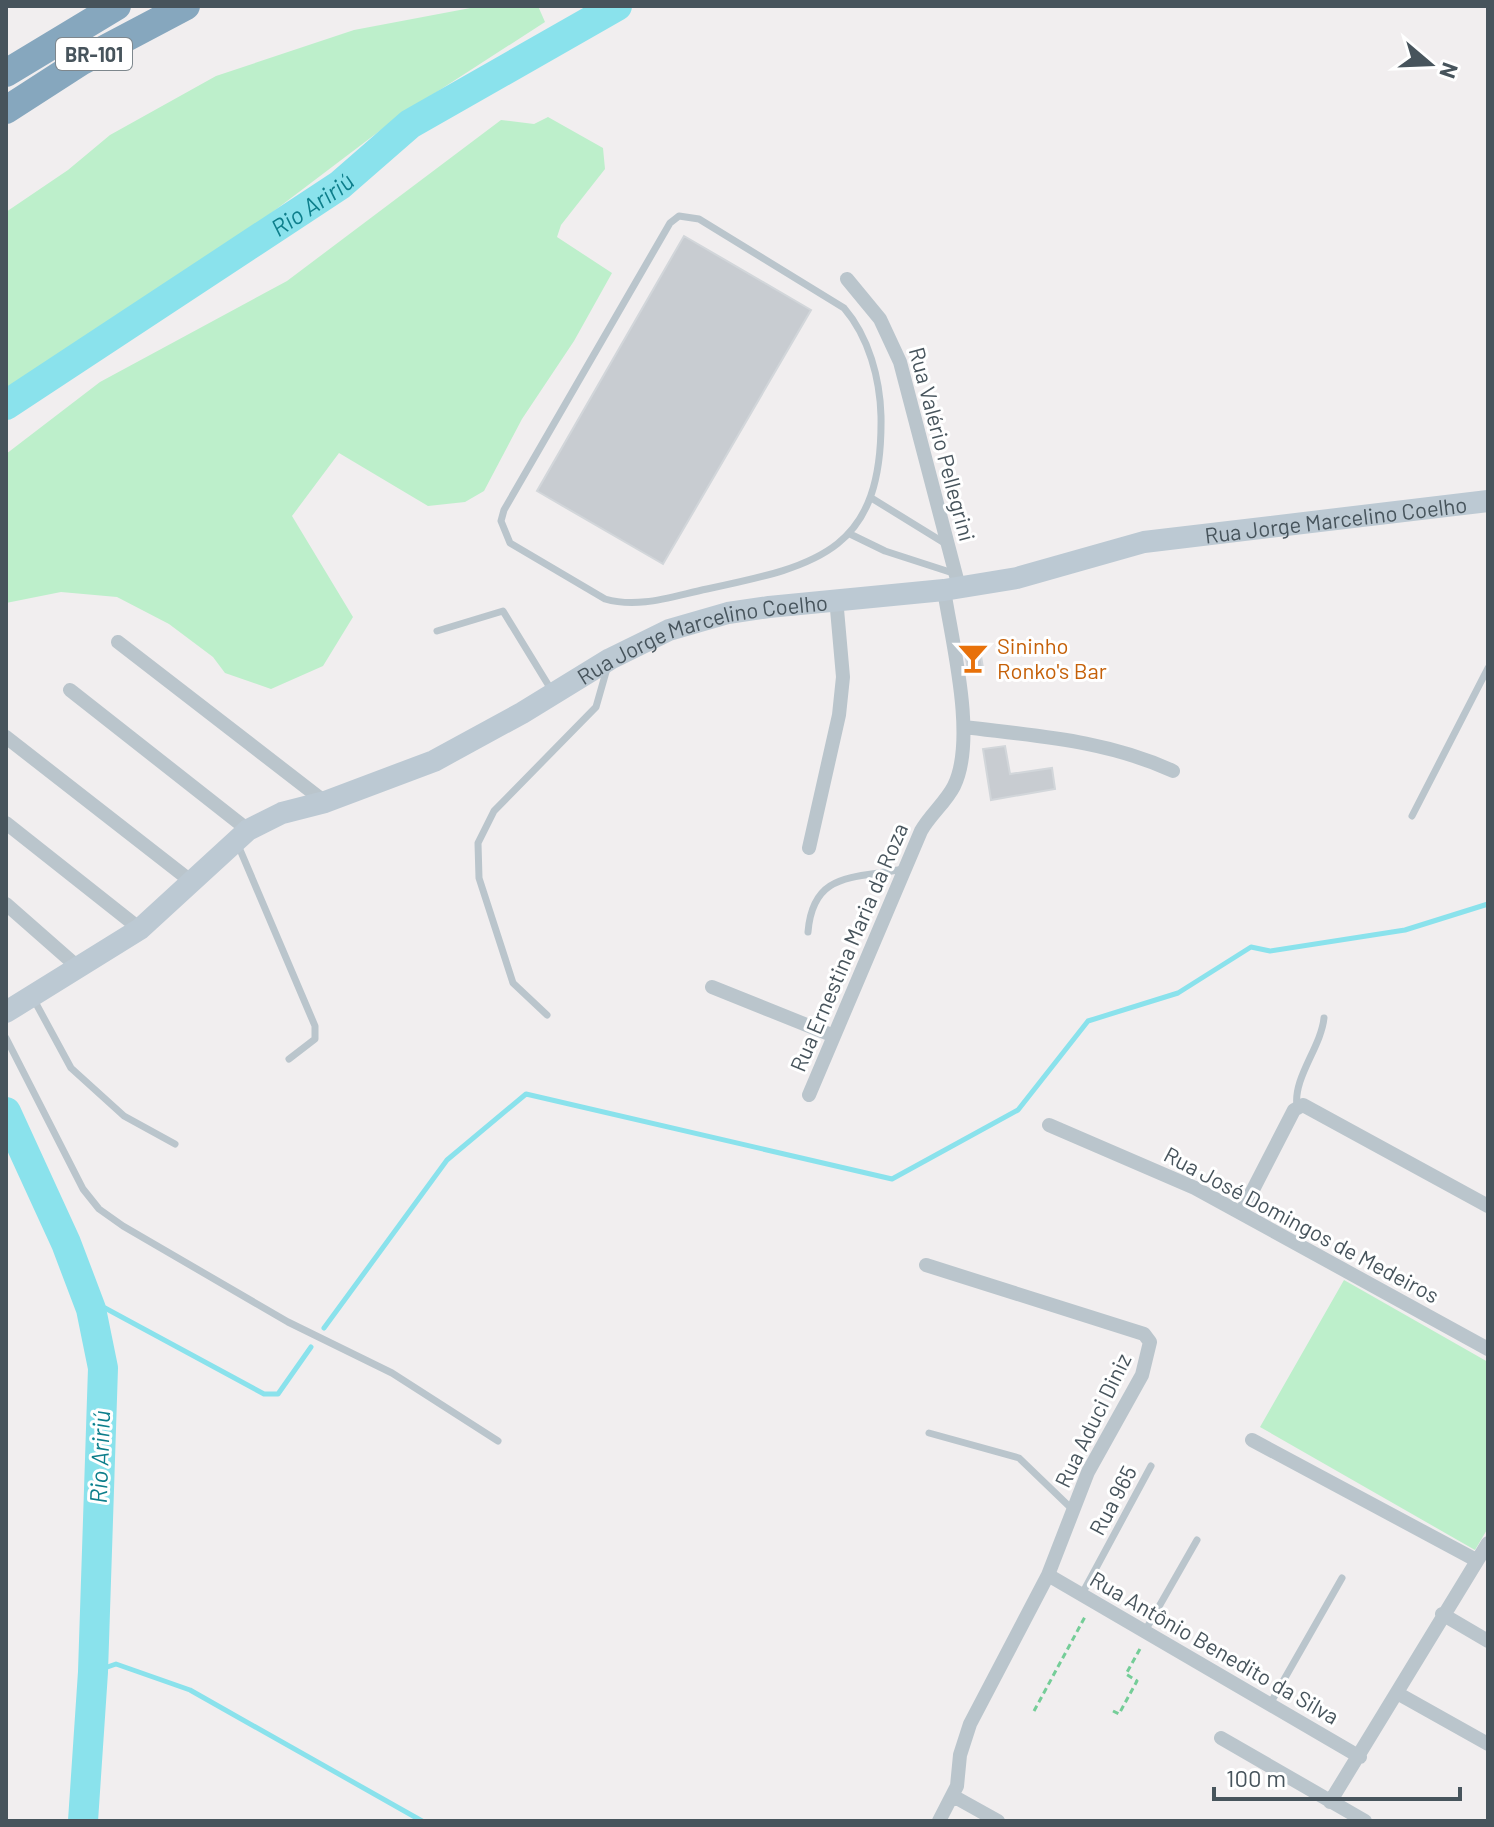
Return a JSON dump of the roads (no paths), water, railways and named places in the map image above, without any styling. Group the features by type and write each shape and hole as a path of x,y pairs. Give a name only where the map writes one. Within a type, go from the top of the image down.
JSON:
{"highway":[{"name":"BR-101","path":"6,73 117,6"},
{"name":"BR-101","path":"6,110 82,61 186,6"}],"street":[{"name":"Rua Valério Pellegrini","path":"847,279 880,319 900,362 948,545 953,584"},
{"name":"Rua Jorge Marcelino Coelho","path":"6,1012 80,969 140,929 242,834 282,813 325,802 434,761 610,659 693,622 836,598 1017,578 1144,542 1488,501"},
{"name":"Rua Ernestina Maria da Roza","path":"809,1095 904,869 928,819 955,786 963,759 964,727 953,584"},
{"path":"809,848 839,715 843,677 836,598"},
{"path":"118,642 325,802"},
{"path":"70,690 242,834"},
{"path":"964,727 1092,743 1130,753 1173,771"},
{"path":"6,737 192,882"},
{"path":"6,823 140,929"},
{"path":"6,904 80,969"},
{"path":"712,987 834,1036"},
{"path":"1241,1213 1297,1106 1303,1105 1488,1206"},
{"name":"Rua José Domingos de Medeiros","path":"1049,1125 1195,1188 1488,1349"},
{"name":"Rua Aduci Diniz","path":"926,1265 1144,1334 1150,1342 1142,1375 1088,1472 1048,1575 970,1724 953,1796 939,1821"},
{"path":"1252,1440 1476,1560"},
{"path":"1330,1802 1488,1543"},
{"name":"Rua Antônio Benedito da Silva","path":"1048,1575 1360,1757"},
{"path":"1442,1614 1488,1641"},
{"path":"1397,1693 1488,1744"},
{"path":"1221,1738 1365,1821"},
{"path":"953,1796 998,1821"}],"lane":[{"path":"679,216 699,219 844,308 856,322 865,340 881,397 882,458 873,499 850,534 812,561 732,584 639,603 605,599 510,543 501,521 504,510 670,223 679,216"},
{"path":"873,499 948,545"},
{"path":"850,534 953,584"},
{"path":"437,631 503,611 553,693"},
{"path":"547,1015 513,983 479,878 478,843 494,811 596,707 610,659"},
{"path":"1412,816 1488,668"},
{"path":"242,834 315,1026 315,1039 289,1059"},
{"path":"808,932 811,905 826,888 838,882 904,869"},
{"path":"32,997 71,1068 124,1116 175,1144"},
{"path":"1297,1106 1296,1099 1324,1018"},
{"path":"6,1038 83,1189 99,1209 288,1322 392,1373 498,1441"},
{"path":"929,1433 1019,1458 1073,1510"},
{"name":"Rua 965","path":"1088,1598 1151,1466"},
{"path":"1146,1632 1197,1540"},
{"path":"1270,1704 1342,1578"}],"waterway":[{"name":"Rio Aririú","path":"6,405 340,185 410,124 617,6"},
{"path":"324,1328 447,1160 526,1094 892,1179 1018,1110 1088,1021 1178,993 1251,947 1270,951 1405,930 1488,904"},
{"name":"Rio Aririú","path":"6,1112 66,1243 91,1309 103,1368 93,1672 83,1821"},
{"path":"91,1309 96,1306 105,1308 264,1394 278,1394 311,1347"},
{"path":"93,1672 116,1664 190,1690 422,1821"}],"place":[{"name":"Sininho Ronko's Bar","path":"973,658"}]}
